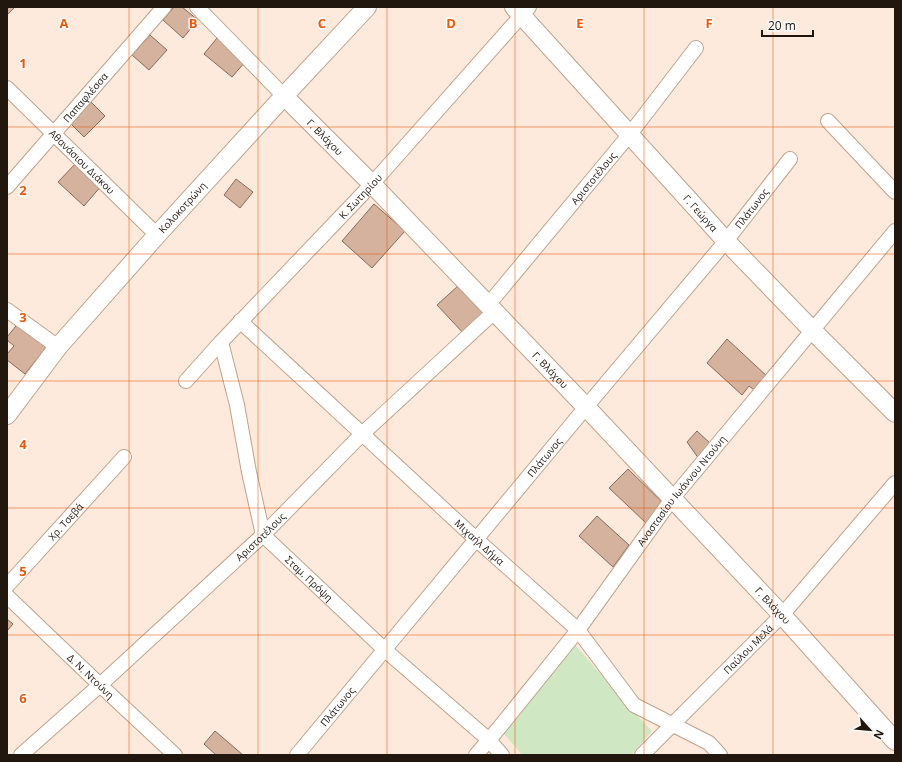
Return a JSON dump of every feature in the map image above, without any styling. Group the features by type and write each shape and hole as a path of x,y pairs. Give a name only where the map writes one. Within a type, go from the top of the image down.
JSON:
{"street":[{"name":"Παπαφλέσσα","path":"7,187 164,7"},
{"name":"Γ. Βλάχου","path":"197,7 372,184 586,407 782,615 895,741"},
{"name":"Κολοκοτρώνη","path":"7,415 58,347 157,235 367,7"},
{"name":"Γ. Γεώργα","path":"521,10 726,241 895,413"},
{"name":"Κ. Σωτηρίου","path":"186,381 240,321 372,184 521,10"},
{"name":"Αριστοτέλους","path":"21,755 100,685 263,535 362,434 491,308 630,134 696,48"},
{"name":"Αθανάσιου Διάκου","path":"7,88 157,235"},
{"path":"828,121 895,192"},
{"name":"Πλάτωνος","path":"297,755 726,241 790,159"},
{"name":"Αναστασίου Ιωάννου Ντούνη","path":"476,755 578,630 672,498 895,231"},
{"path":"7,310 58,347"},
{"name":"Μιχαήλ Δήμα","path":"240,321 477,540 578,630 634,705 709,743 720,755"},
{"path":"221,342 237,405 249,472 263,535"},
{"name":"Χρ. Τσεβά","path":"7,586 124,457"},
{"name":"Παύλου Μελά","path":"642,755 782,615 895,483"},
{"name":"Σταμ. Πρόψη","path":"263,535 384,650 489,740 502,755"},
{"name":"Δ. Ν. Ντούνη","path":"7,596 176,755"}],"green space":[{"path":"571,640 628,706 652,731 631,755 522,755 499,728"}],"building":[{"path":"7,7 15,7 7,15"},
{"path":"174,7 182,7 198,20 183,38 163,20"},
{"path":"150,35 167,50 149,70 132,55"},
{"path":"217,38 245,62 232,77 204,54"},
{"path":"91,102 105,116 84,137 70,123"},
{"path":"77,162 102,185 84,206 58,182"},
{"path":"236,179 253,192 240,208 224,195"},
{"path":"374,204 405,231 372,268 342,241"},
{"path":"459,285 487,315 465,335 437,305"},
{"path":"20,321 49,344 25,374 7,360 7,354 14,346 7,340 7,337"},
{"path":"727,339 770,379 758,393 749,386 742,395 707,363"},
{"path":"697,431 712,445 699,459 687,442"},
{"path":"628,469 663,503 646,523 609,488"},
{"path":"597,516 629,545 613,567 579,536"},
{"path":"7,619 13,624 7,631"},
{"path":"215,731 243,755 216,755 204,744"}]}
